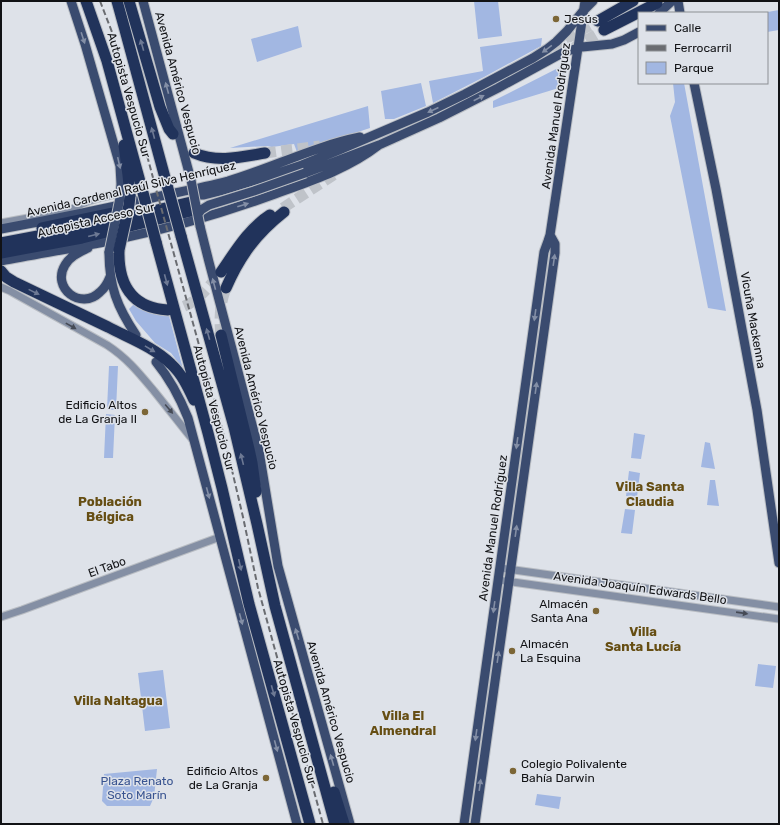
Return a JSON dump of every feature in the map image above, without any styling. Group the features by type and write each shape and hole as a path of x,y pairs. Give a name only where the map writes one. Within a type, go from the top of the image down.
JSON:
{"highway":[{"name":"Autopista Vespucio Sur","path":"86,1 101,41 122,114 208,433 253,617 310,824"},
{"name":"Autopista Vespucio Sur","path":"117,1 180,236 234,427 271,589 335,824"},
{"path":"129,1 159,103 166,123 173,134"},
{"path":"598,21 633,1"},
{"path":"647,12 659,7"},
{"path":"604,30 638,16"},
{"path":"122,114 123,140 128,175 123,196 129,204 114,251 124,284 131,294 146,305 168,310"},
{"path":"194,154 207,158 221,159 265,153"},
{"name":"Autopista Acceso Sur","path":"1,243 80,228 168,207 194,205"},
{"name":"Autopista Acceso Sur","path":"1,253 82,238 194,205"},
{"path":"1,243 13,234 118,212 143,208 168,207"},
{"path":"221,272 250,232 266,218 284,210 251,244 238,262 226,288"},
{"path":"1,271 6,277 14,282 133,339 166,360 176,369 183,379 191,393 208,433"},
{"path":"221,335 252,463 256,492 257,524"},
{"path":"315,750 331,782 344,824"}],"main road":[{"path":"71,1 120,166 123,196"},
{"name":"Avenida Américo Vespucio","path":"144,1 191,180 194,205 258,447 279,571 350,824"},
{"name":"Avenida Manuel Rodríguez","path":"464,824 544,252 550,235 585,1"},
{"name":"Avenida Cardenal Raúl Silva Henríquez","path":"593,1 583,10 572,25 556,42 533,58 465,94 428,112 380,133 303,169 254,191 209,205 201,210 194,205 196,194 204,195 303,169 379,145 478,99 567,51 578,48 612,44 638,33"},
{"path":"659,7 672,1"},
{"path":"678,1 680,12"},
{"name":"Vicuña Mackenna","path":"694,84 717,194 758,416 779,563"},
{"name":"Avenida Cardenal Raúl Silva Henríquez","path":"1,229 102,209 226,181 347,139 380,133"},
{"name":"Avenida Cardenal Raúl Silva Henríquez","path":"1,261 97,243 177,225 230,210 309,182 348,165 379,145"},
{"name":"Avenida Manuel Rodríguez","path":"475,824 555,253 555,244 550,235"},
{"path":"97,243 74,255 65,264 62,273 64,285 67,292 74,297 83,299 91,298 100,292 110,277"},
{"path":"114,251 110,277 112,287 118,305 136,335"},
{"path":"531,344 541,354"},
{"path":"156,362 166,374 178,395 188,418 297,824"},
{"path":"524,397 534,407"},
{"path":"515,460 525,469"}],"street":[{"name":"Avenida Cardenal Raúl Silva Henríquez","path":"1,223 66,211 88,201 123,196"},
{"path":"1,287 107,345 122,356 147,383 195,442"},
{"name":"El Tabo","path":"1,617 220,537"},
{"name":"Avenida Joaquín Edwards Bello","path":"500,568 779,607"},
{"name":"Avenida Joaquín Edwards Bello","path":"498,580 779,618"},
{"path":"585,592 586,580"},
{"path":"656,601 658,590"},
{"path":"726,611 728,600"}],"green space":[{"path":"474,1 498,1 502,36 478,39"},
{"path":"779,10 779,30 768,32 768,12"},
{"path":"298,26 302,47 257,62 251,39"},
{"path":"542,38 541,46 433,103 429,81 483,71 480,47"},
{"path":"564,65 562,87 493,108 493,101"},
{"path":"421,83 426,106 394,119 385,119 381,91"},
{"path":"673,84 684,84 726,311 708,308 670,116 675,102"},
{"path":"368,106 370,128 297,152 294,144 272,147 230,148"},
{"path":"134,304 150,313 169,316 183,369 171,353 155,343 136,321 129,309"},
{"path":"109,366 118,366 116,410 107,409"},
{"path":"106,414 115,415 113,458 104,458"},
{"path":"634,433 645,435 641,459 631,458"},
{"path":"705,442 710,443 715,469 701,467"},
{"path":"629,471 640,473 637,497 626,496"},
{"path":"710,480 715,480 719,506 707,505"},
{"path":"625,509 635,510 632,534 621,533"},
{"path":"758,664 776,666 773,688 755,686"},
{"path":"163,670 170,728 145,731 138,673"},
{"name":"Plaza Renato Soto Marín","path":"157,769 154,797 150,806 107,806 102,801 104,774"},
{"path":"537,794 561,797 559,809 535,805"}],"tunnel":[{"path":"551,47 598,21"},
{"path":"572,49 604,30"},
{"path":"265,153 320,146"},
{"path":"283,208 338,172"},
{"path":"168,310 185,306 198,298 219,274"},
{"path":"221,335 220,312 226,288"}],"railway":[{"path":"100,1 125,73 223,432 258,588 323,824"}],"place":[{"name":"Jesús","path":"556,19"},
{"name":"Edificio Altos de La Granja II","path":"145,412"},
{"name":"Almacén Santa Ana","path":"596,611"},
{"name":"Almacén La Esquina","path":"512,651"},
{"name":"Colegio Polivalente Bahía Darwin","path":"513,771"},
{"name":"Edificio Altos de La Granja","path":"266,778"}],"district":[{"name":"Villa Santa Claudia","path":"650,494"},
{"name":"Población Bélgica","path":"110,508"},
{"name":"Villa Santa Lucía","path":"643,638"},
{"name":"Villa Naltagua","path":"118,700"},
{"name":"Villa El Almendral","path":"403,722"}]}
